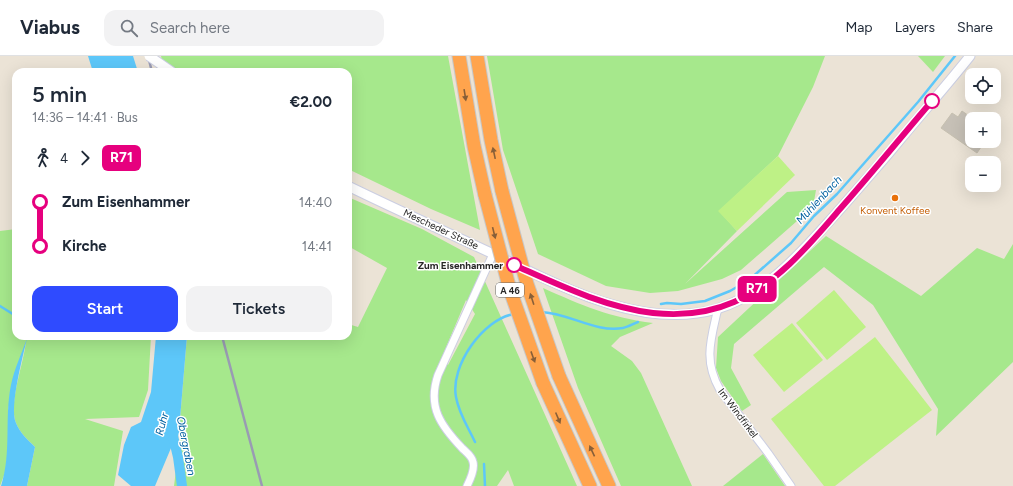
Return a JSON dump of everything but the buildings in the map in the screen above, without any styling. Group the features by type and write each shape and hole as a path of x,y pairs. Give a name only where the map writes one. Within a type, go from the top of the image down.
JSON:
{"highway":[{"name":"A 46","path":"459,56 474,146 485,195 510,290 543,383 590,486"},
{"name":"A 46","path":"477,56 491,140 502,191 527,284 559,376 609,486"}],"street":[{"path":"149,56 166,68"},
{"name":"Mescheder Straße","path":"352,188 570,290 621,307 654,313 696,313 718,308 752,292 779,273 821,231 875,170 970,56"},
{"path":"467,486 474,462 444,428 438,418 435,408 434,392 438,376 493,254"},
{"name":"Im Windfirkel","path":"718,308 709,354 714,381 791,486"}],"green space":[{"path":"161,56 448,56 480,230 431,209 352,171 352,68 164,68"},
{"path":"487,56 825,56 813,87 778,156 719,211 737,231 685,284 787,192 816,190 813,207 741,270 722,279 678,291 650,293 606,286 538,254 503,150"},
{"path":"918,56 945,56 933,72"},
{"path":"778,156 795,175 737,231 718,211"},
{"path":"352,199 422,229 474,257 577,486 514,486 508,470 497,486 174,486 181,429 180,419 187,340 352,340 352,325 358,327 387,268 352,248","holes":["466,300 475,314 448,365 442,357"]},
{"path":"12,230 12,340 151,340 148,390 139,417 85,419 123,431 114,486 27,486 35,447 24,436 18,427 14,415 15,395 26,341 8,409 8,447 6,470 0,486 0,231"},
{"path":"826,236 921,296 977,248 1004,259 1013,244 1013,362 936,436 938,409 873,305 824,267 734,344 731,368 751,405 742,411 721,381 716,368 718,337"},
{"path":"543,288 596,310 623,318 653,323 620,337 611,346 632,361 641,373 692,486 621,486 578,388"},
{"path":"834,290 866,327 827,360 796,323"},
{"path":"792,323 823,360 784,392 753,355"},
{"path":"875,337 932,410 835,486 824,486 771,419"},
{"path":"763,454 785,486 723,486"}],"water":[{"path":"88,56 133,56 137,68 92,68"},
{"path":"27,340 15,394 14,416 16,423 24,436 35,447 27,486 1,486 6,461 9,398 12,379"},
{"name":"Ruhr","path":"156,340 187,340 180,419 181,429 173,448 171,448 155,486 131,486 118,475 124,445 131,427 141,422 151,392"}],"waterway":[{"name":"Mühlenbach","path":"661,304 681,304 705,301 730,291 749,280 791,243 814,216 837,194 918,102 955,56"},
{"path":"0,306 12,314"},
{"name":"Mühlenbach","path":"541,312 551,313 602,328 623,328 638,322"},
{"name":"Mühlenbach","path":"475,442 461,415 457,403 455,385 458,372 464,358 480,334 502,318 514,314"},
{"name":"Obergraben","path":"172,432 178,457 182,486"},
{"name":"Mühlenbach","path":"484,464 485,486"}],"railway":[{"path":"148,56 151,68"},
{"path":"154,56 158,68"},
{"path":"223,340 262,486"}],"bus line":[{"name":"R71","path":"514,265 570,290 604,303 630,309 654,313 696,313 735,302 779,273 821,231 875,170 932,101"}],"place":[{"name":"Konvent Koffee","path":"895,198"},
{"name":"Zum Eisenhammer","path":"514,265"}]}
